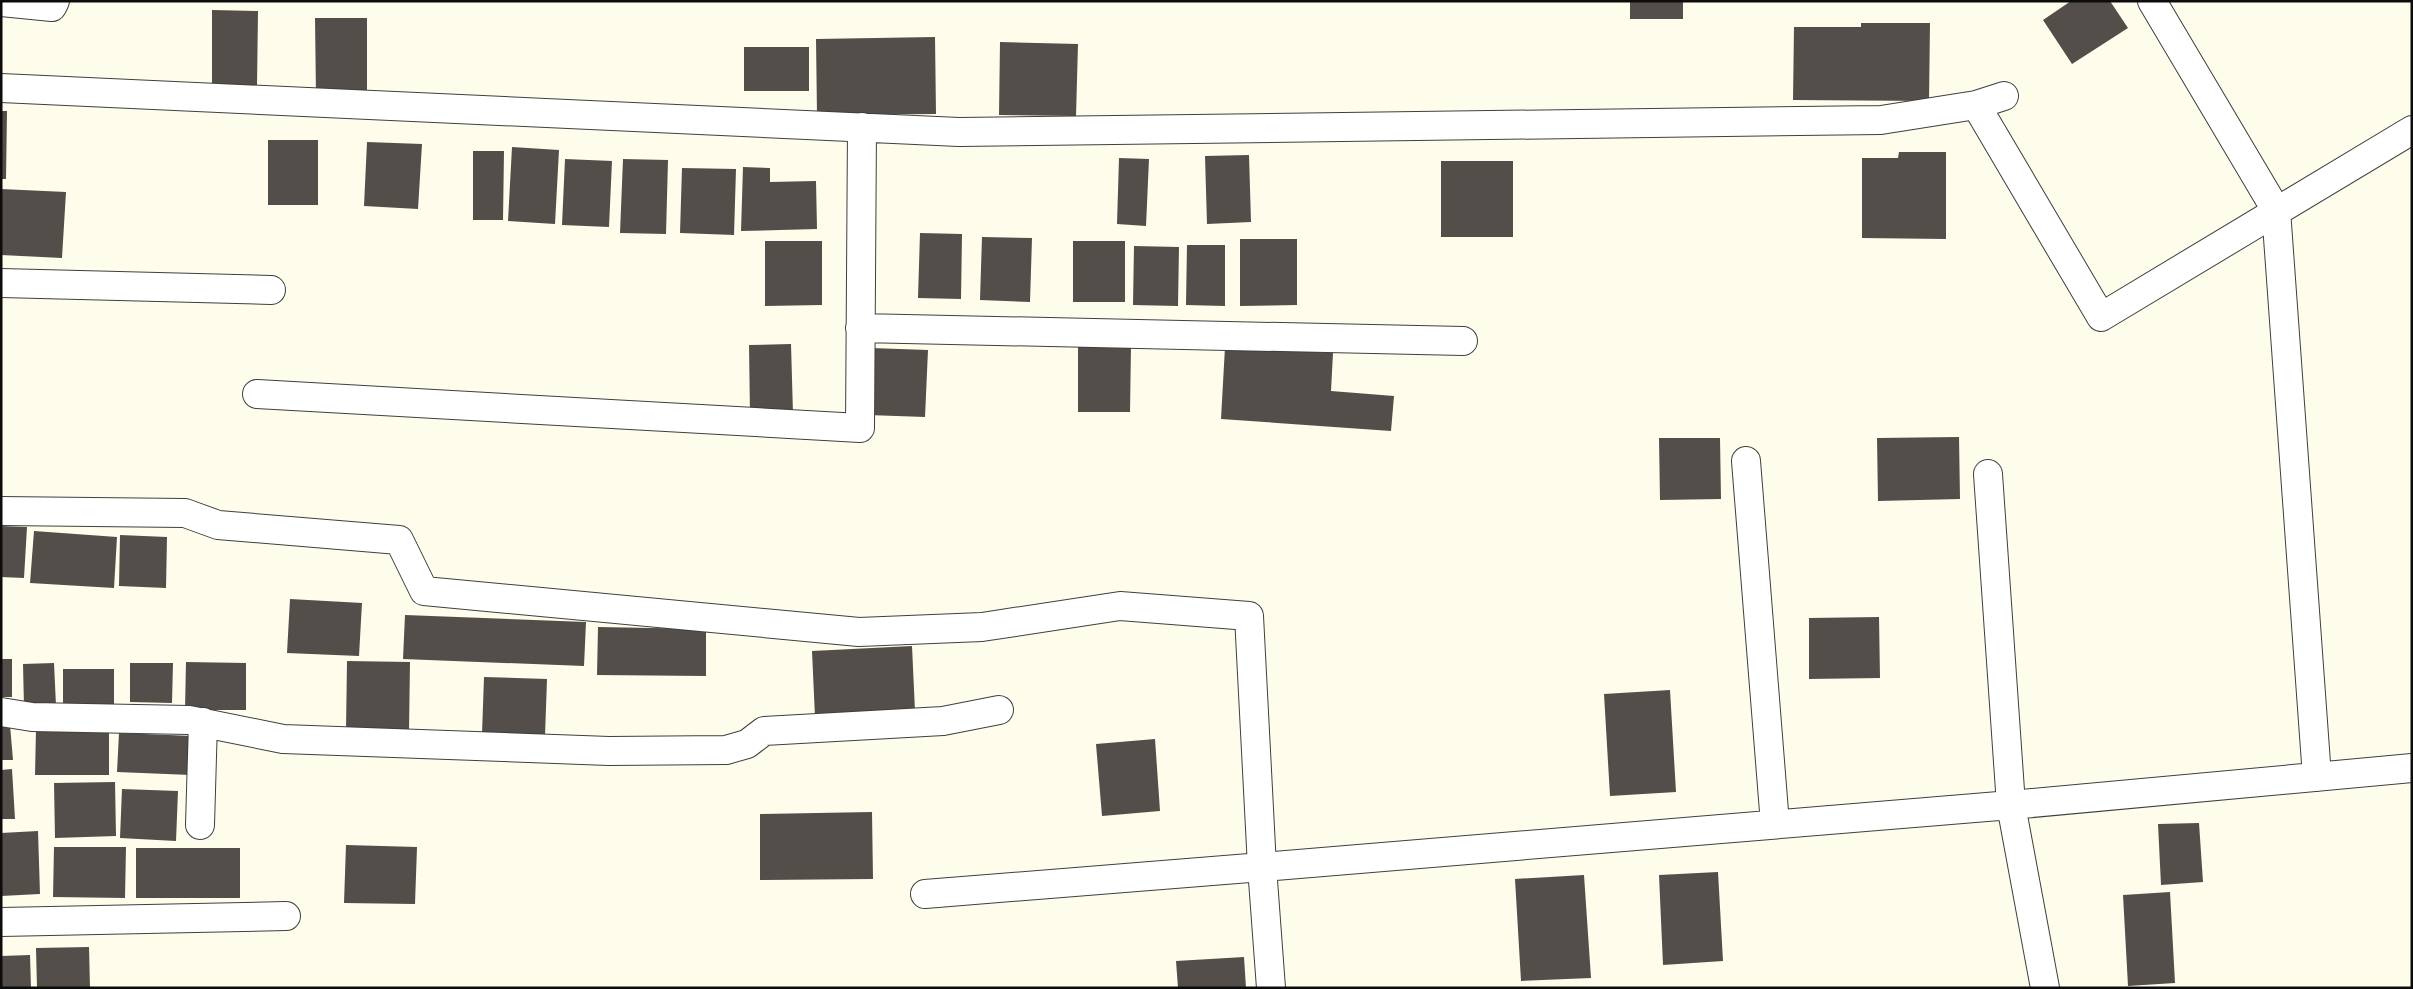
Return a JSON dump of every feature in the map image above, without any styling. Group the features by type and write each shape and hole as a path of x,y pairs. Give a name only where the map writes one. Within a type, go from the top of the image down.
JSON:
{"street":[{"path":"1,2 52,7 55,1"},
{"path":"2152,1 2276,210 2316,777"},
{"path":"1,88 959,132 1881,120 1976,105 2004,96"},
{"path":"1976,105 2101,318 2276,210 2412,130"},
{"path":"257,394 860,428 862,127"},
{"path":"1,284 271,290"},
{"path":"860,328 1463,341"},
{"path":"1746,461 1775,824"},
{"path":"1988,474 2011,805 2045,988"},
{"path":"1,511 184,513 218,525 399,540 424,591 859,632 982,627 1120,606 1249,616 1262,867 1271,988"},
{"path":"1,712 32,717 190,720 293,740 609,751 726,750 747,744 764,731 942,721 999,710"},
{"path":"200,825 203,722"},
{"path":"925,894 2011,805 2412,768"},
{"path":"1,922 286,916"}],"building":[{"path":"1630,1 1683,1 1683,19 1630,19"},
{"path":"2071,1 2110,1 2128,28 2072,64 2043,20"},
{"path":"212,10 258,11 257,86 212,86"},
{"path":"315,18 367,18 367,95 316,96"},
{"path":"1861,23 1930,23 1929,101 1793,100 1794,27 1861,27"},
{"path":"935,37 936,114 817,115 816,39"},
{"path":"1000,42 1078,44 1076,116 999,115"},
{"path":"744,47 809,47 809,91 744,91"},
{"path":"1,111 7,111 6,179 1,179"},
{"path":"268,140 318,140 318,205 268,205"},
{"path":"367,142 422,144 418,209 364,206"},
{"path":"512,147 559,150 555,224 508,221"},
{"path":"473,151 504,151 503,220 473,220"},
{"path":"1899,152 1946,152 1946,239 1862,238 1862,158 1898,158"},
{"path":"1249,155 1251,222 1207,224 1205,156"},
{"path":"1119,158 1149,159 1146,226 1117,224"},
{"path":"565,159 612,161 609,227 562,225"},
{"path":"623,159 668,160 666,234 620,233"},
{"path":"1441,161 1513,161 1513,237 1441,237"},
{"path":"743,167 770,168 770,182 816,181 817,229 741,231"},
{"path":"682,168 736,169 734,235 680,233"},
{"path":"1,189 66,192 62,258 1,255"},
{"path":"920,233 962,234 961,299 918,298"},
{"path":"982,237 1032,238 1030,302 980,300"},
{"path":"1240,239 1297,239 1297,305 1240,306"},
{"path":"765,241 822,241 822,305 765,306"},
{"path":"1073,241 1125,241 1125,302 1073,302"},
{"path":"1187,245 1225,245 1225,306 1186,305"},
{"path":"1134,246 1179,247 1178,306 1133,305"},
{"path":"791,344 793,414 750,415 749,345"},
{"path":"1078,346 1131,346 1130,412 1078,412"},
{"path":"1225,347 1333,353 1331,391 1394,396 1391,431 1221,419"},
{"path":"871,348 928,350 925,417 868,415"},
{"path":"1959,437 1960,499 1878,501 1877,438"},
{"path":"1659,438 1720,438 1721,499 1660,500"},
{"path":"1,526 27,527 24,578 1,577"},
{"path":"34,531 117,537 114,588 30,583"},
{"path":"120,535 167,537 166,588 119,586"},
{"path":"290,599 362,603 359,656 287,653"},
{"path":"405,615 586,622 584,666 403,659"},
{"path":"1879,617 1880,678 1809,679 1809,618"},
{"path":"598,627 706,629 706,676 597,675"},
{"path":"912,646 915,711 815,717 812,651"},
{"path":"1,659 12,659 12,697 1,697"},
{"path":"347,661 410,662 409,731 346,730"},
{"path":"186,662 246,663 246,710 185,710"},
{"path":"54,663 56,706 24,707 23,664"},
{"path":"130,663 173,663 172,703 130,702"},
{"path":"63,669 114,669 114,706 63,706"},
{"path":"484,677 547,679 545,736 482,734"},
{"path":"1670,690 1676,792 1610,796 1604,694"},
{"path":"10,725 13,760 1,760 1,726"},
{"path":"36,729 109,729 109,775 35,775"},
{"path":"119,733 193,736 191,775 117,772"},
{"path":"1155,739 1160,811 1102,816 1096,744"},
{"path":"12,769 15,819 1,819 1,770"},
{"path":"115,782 116,836 55,838 54,783"},
{"path":"122,789 178,791 176,841 120,838"},
{"path":"872,812 873,879 760,880 760,814"},
{"path":"2199,823 2203,882 2161,885 2158,824"},
{"path":"38,831 40,894 1,896 1,833"},
{"path":"346,845 417,847 415,904 344,903"},
{"path":"54,847 126,847 125,898 53,897"},
{"path":"136,848 240,848 240,898 136,898"},
{"path":"1718,872 1723,961 1663,965 1659,875"},
{"path":"1584,875 1591,978 1521,981 1515,879"},
{"path":"2170,892 2175,983 2128,986 2123,895"},
{"path":"89,947 90,988 37,988 36,948"},
{"path":"30,955 31,988 1,988 1,956"},
{"path":"1244,957 1246,988 1178,988 1176,961"}]}
